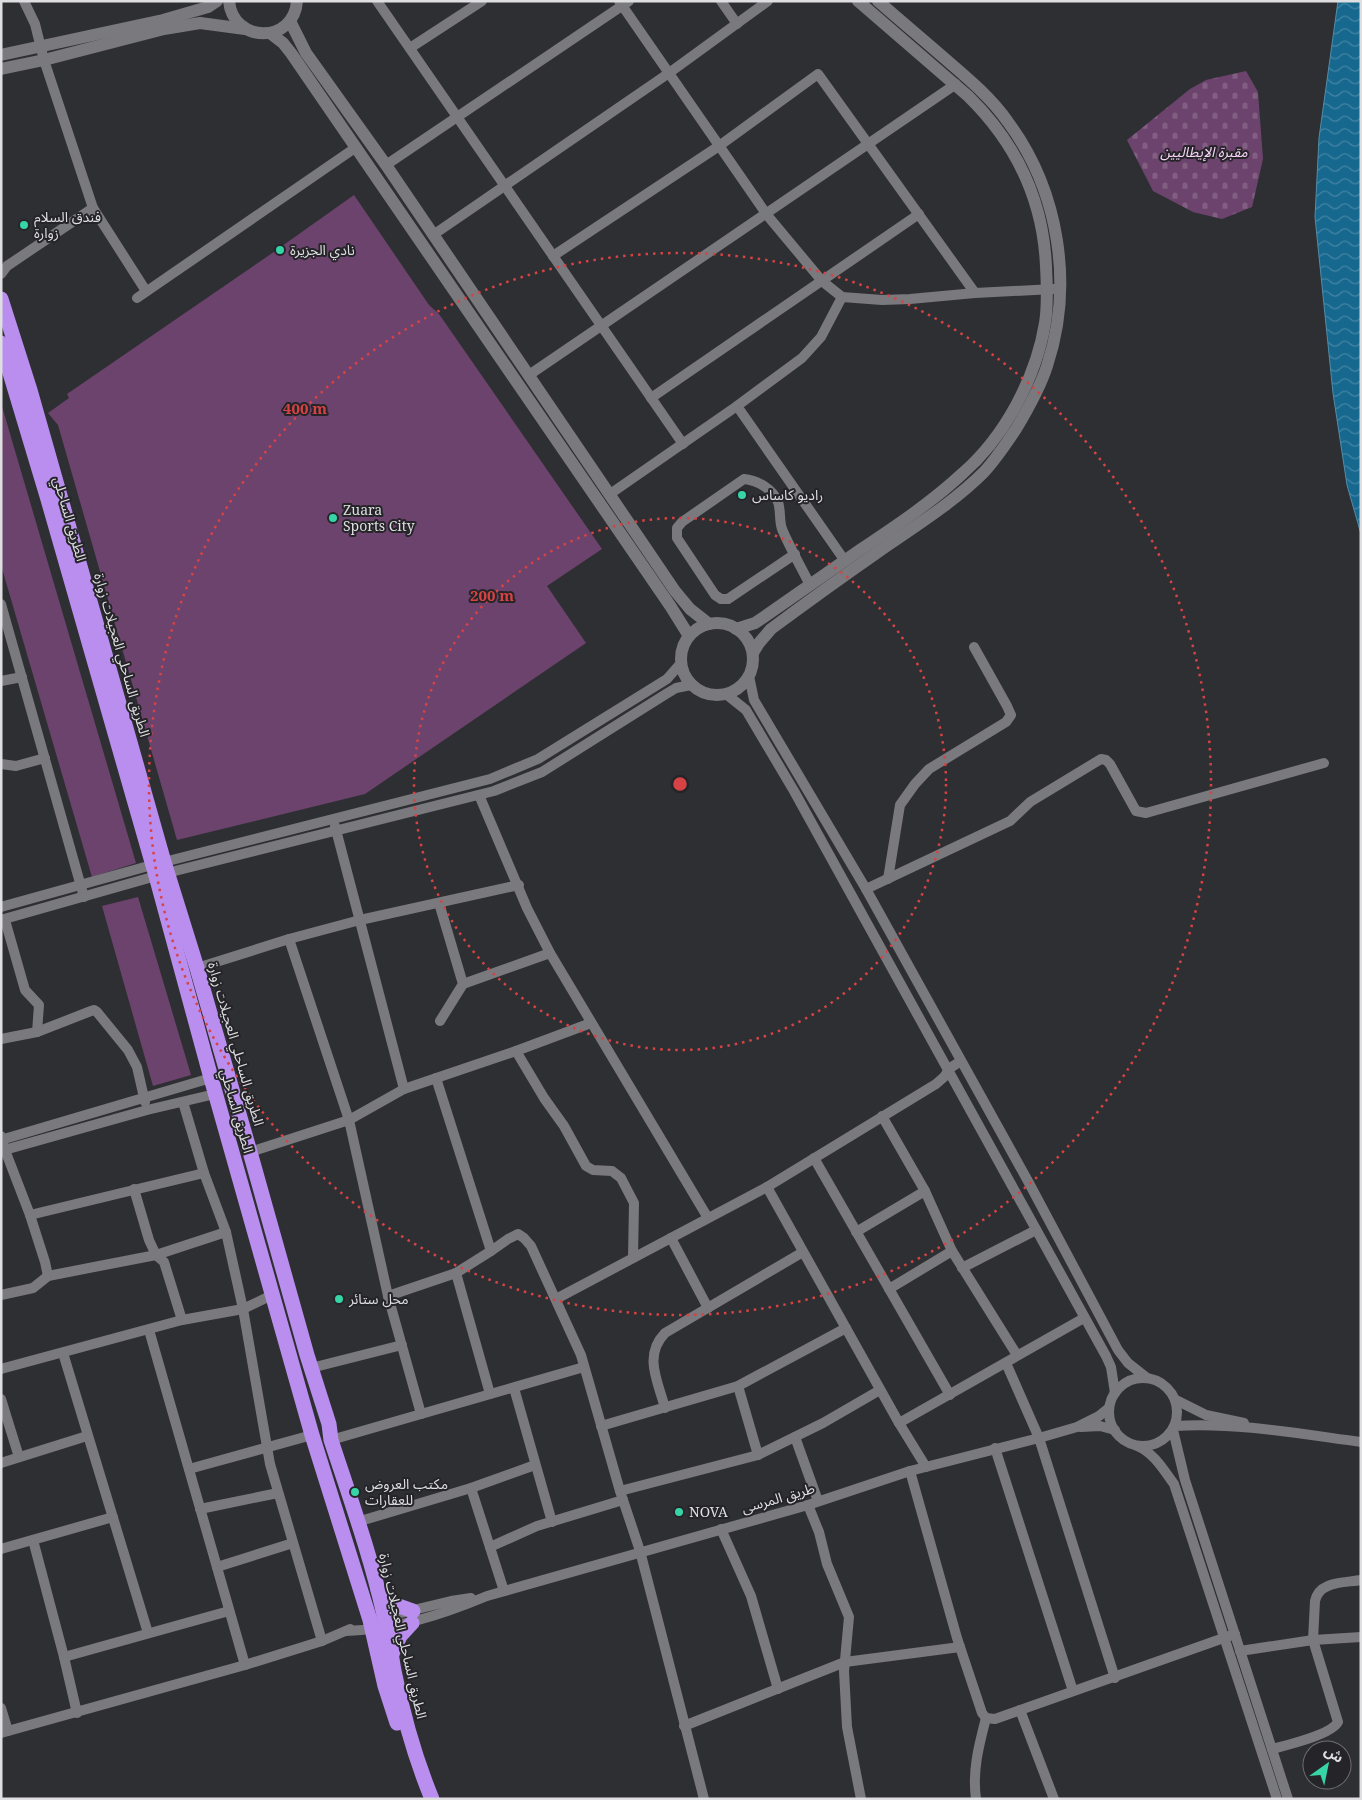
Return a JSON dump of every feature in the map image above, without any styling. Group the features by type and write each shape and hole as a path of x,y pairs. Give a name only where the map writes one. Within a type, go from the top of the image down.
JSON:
{"highway":[{"name":"الطريق الساحلي العجيلات زوارة","path":"1,299 32,400 160,869 197,968 311,1368 329,1424 331,1440 378,1590 378,1624 392,1654 407,1727 421,1773 432,1799"},
{"name":"الطريق الساحلي","path":"1,343 160,869 211,1078 312,1435 378,1624 385,1686 424,1799"},
{"path":"378,1590 413,1617 400,1636 392,1654"}],"street":[{"path":"24,1 35,24 44,60 93,208 146,291"},
{"path":"1,55 41,48 163,20 208,7 217,1"},
{"path":"229,1 234,18 245,29"},
{"path":"1,69 44,60 164,29 200,23 245,29 257,33 270,33 281,29 290,21 296,10 297,1"},
{"path":"377,1 683,444"},
{"path":"410,48 482,1"},
{"path":"722,1 737,24"},
{"path":"433,235 669,73 768,1"},
{"path":"753,653 744,635 736,629 723,623 709,624 694,630 689,636 681,653 681,663 686,678 691,685 702,692 713,695 726,694 739,688 749,676 753,653 759,642 771,629 947,496 996,436 1016,404 1035,364 1045,322 1047,289 1045,241 1038,213 1020,162 985,112 956,84 858,1"},
{"path":"736,629 755,623 906,519 984,472 1027,411 1047,368 1058,324 1060,289 1057,239 1052,214 1042,185 1017,134 998,108 970,81 878,1"},
{"path":"386,165 458,118 623,3 767,214 822,281 842,297 882,300 910,299 975,293 1060,289"},
{"path":"290,21 306,53 386,165 675,591 690,609 709,624"},
{"path":"270,33 292,53 689,636"},
{"path":"553,256 719,146 818,74 975,293"},
{"path":"529,375 956,84"},
{"path":"137,298 355,148"},
{"path":"1,274 7,266 93,208"},
{"path":"651,398 919,214"},
{"path":"610,494 737,406 802,358 821,337 842,297"},
{"path":"537,411 549,403"},
{"path":"737,406 844,561"},
{"path":"794,554 728,599 721,599 715,595 677,538 677,528 682,522 744,478 752,480 772,492 778,502 781,527 810,585"},
{"path":"1,604 5,633 22,678 84,897"},
{"path":"888,879 900,805 915,784 929,768 1006,722 1011,715 1008,706 974,647"},
{"path":"37,1032 39,1005 25,990 3,920 84,897 160,869 333,819 490,779 527,765 666,679 681,663"},
{"path":"749,676 754,700 866,890 1029,1183 1118,1350 1128,1364 1147,1378"},
{"path":"1,681 22,678"},
{"path":"1,907 80,885 336,831 479,795 542,772 676,688 691,685"},
{"path":"726,694 746,710 785,775 1111,1367 1114,1393 1109,1408 1111,1424 1126,1442 1146,1450 1154,1456 1174,1484 1277,1799"},
{"path":"1,764 16,766 45,758"},
{"path":"866,890 1010,821 1030,802 1101,759 1106,760 1110,764 1136,811 1146,814 1324,763"},
{"path":"527,765 531,776"},
{"path":"479,795 528,908 550,953 708,1218"},
{"path":"333,819 404,1089"},
{"path":"197,968 289,939 360,920 519,885"},
{"path":"440,903 464,984"},
{"path":"289,939 349,1120 388,1296 421,1414"},
{"path":"440,1021 464,984 550,953"},
{"path":"1,1039 37,1032 94,1010 100,1014 128,1050 138,1067 146,1110"},
{"path":"250,1152 349,1120 404,1089 591,1023"},
{"path":"516,1051 544,1098 564,1126 586,1166 593,1170 612,1171 621,1178 634,1203 633,1258"},
{"path":"556,1299 767,1187 941,1081 948,1070 960,1061"},
{"path":"2,1143 37,1129 211,1078"},
{"path":"436,1078 491,1251"},
{"path":"2,1143 40,1140 146,1110 216,1094"},
{"path":"183,1102 204,1173 226,1232 243,1309 270,1464 322,1641"},
{"path":"882,1116 925,1191 952,1251 1016,1355"},
{"path":"37,1129 40,1140"},
{"path":"2,1143 30,1216 48,1276"},
{"path":"814,1158 950,1395"},
{"path":"30,1216 204,1173"},
{"path":"767,1187 899,1424 926,1467"},
{"path":"134,1189 149,1240 156,1255 164,1262 182,1320"},
{"path":"856,1232 925,1191"},
{"path":"962,1268 1036,1230"},
{"path":"1,1295 33,1288 48,1276 156,1255 226,1232"},
{"path":"388,1296 456,1273 518,1234 531,1246 581,1355 621,1495 640,1551 704,1799"},
{"path":"671,1238 708,1308"},
{"path":"889,1289 952,1251"},
{"path":"665,1408 655,1371 653,1355 658,1341 666,1333 803,1252"},
{"path":"456,1273 490,1394"},
{"path":"1,1369 182,1320 243,1309 272,1294"},
{"path":"899,1424 1006,1363 1016,1355 1084,1318"},
{"path":"601,1426 738,1386 846,1328"},
{"path":"148,1330 245,1665"},
{"path":"311,1368 402,1345"},
{"path":"63,1353 148,1633"},
{"path":"1006,1363 1039,1438 1115,1678"},
{"path":"331,1440 584,1367"},
{"path":"1114,1393 1123,1384 1134,1378 1147,1378 1156,1380 1164,1385 1176,1400 1178,1409 1174,1428 1185,1480 1288,1799"},
{"path":"738,1386 758,1455"},
{"path":"514,1388 552,1522"},
{"path":"490,1547 621,1495 758,1455 823,1423 880,1390"},
{"path":"1,1399 19,1457"},
{"path":"1176,1400 1206,1415 1274,1430"},
{"name":"طريق المرسى","path":"5,1732 245,1665 322,1641 346,1631 451,1611 487,1596 640,1551 808,1505 910,1471 1077,1427 1099,1416 1109,1408"},
{"path":"1136,1446 1150,1446 1163,1440 1174,1428 1194,1425 1274,1430 1361,1442"},
{"name":"طريق المرسى","path":"1077,1427 1100,1426 1115,1430"},
{"path":"189,1469 312,1435"},
{"path":"1,1462 87,1436"},
{"path":"795,1437 818,1501"},
{"path":"995,1448 1073,1691"},
{"path":"358,1522 471,1488 535,1465"},
{"path":"910,1471 960,1647 982,1713 986,1718 995,1719 1235,1634"},
{"path":"471,1488 504,1591"},
{"path":"200,1509 278,1493"},
{"path":"808,1505 827,1564 849,1617 845,1662 847,1727 861,1799"},
{"path":"1,1550 113,1517"},
{"path":"721,1529 751,1596 778,1689"},
{"path":"33,1540 77,1713"},
{"path":"217,1567 293,1543"},
{"path":"1272,1749 1313,1737 1332,1729 1338,1722 1313,1640 1316,1594 1324,1586 1361,1580"},
{"path":"64,1657 230,1611"},
{"path":"1240,1651 1313,1640 1361,1637"},
{"path":"684,1726 845,1662 960,1647"},
{"path":"1,1708 5,1732"},
{"path":"1020,1710 1054,1799"},
{"path":"976,1799 975,1768 986,1718"}],"green space":[{"name":"مقبرة الإيطاليين","path":"1246,71 1258,92 1263,159 1252,207 1222,219 1193,212 1153,191 1127,140 1190,89 1206,80"},
{"name":"Zuara Sports City","path":"354,195 429,305 439,314 602,549 547,586 586,643 365,794 177,840 58,425 48,413 69,398 67,394"},
{"path":"1,403 136,863 92,877 1,565"},
{"path":"138,897 191,1075 153,1086 102,906"}],"water":[{"path":"1338,1 1361,1 1361,534 1347,485 1333,393 1315,217 1319,138"}],"place":[{"name":"فندق السلام زوارة","path":"24,225"},
{"name":"نادي الجزيرة","path":"280,250"},
{"name":"راديو كاساس","path":"742,495"},
{"name":"Zuara Sports City","path":"333,518"},
{"name":"محل ستائر","path":"339,1299"},
{"name":"مكتب العروض للعقارات","path":"355,1492"},
{"name":"NOVA","path":"679,1512"}]}
